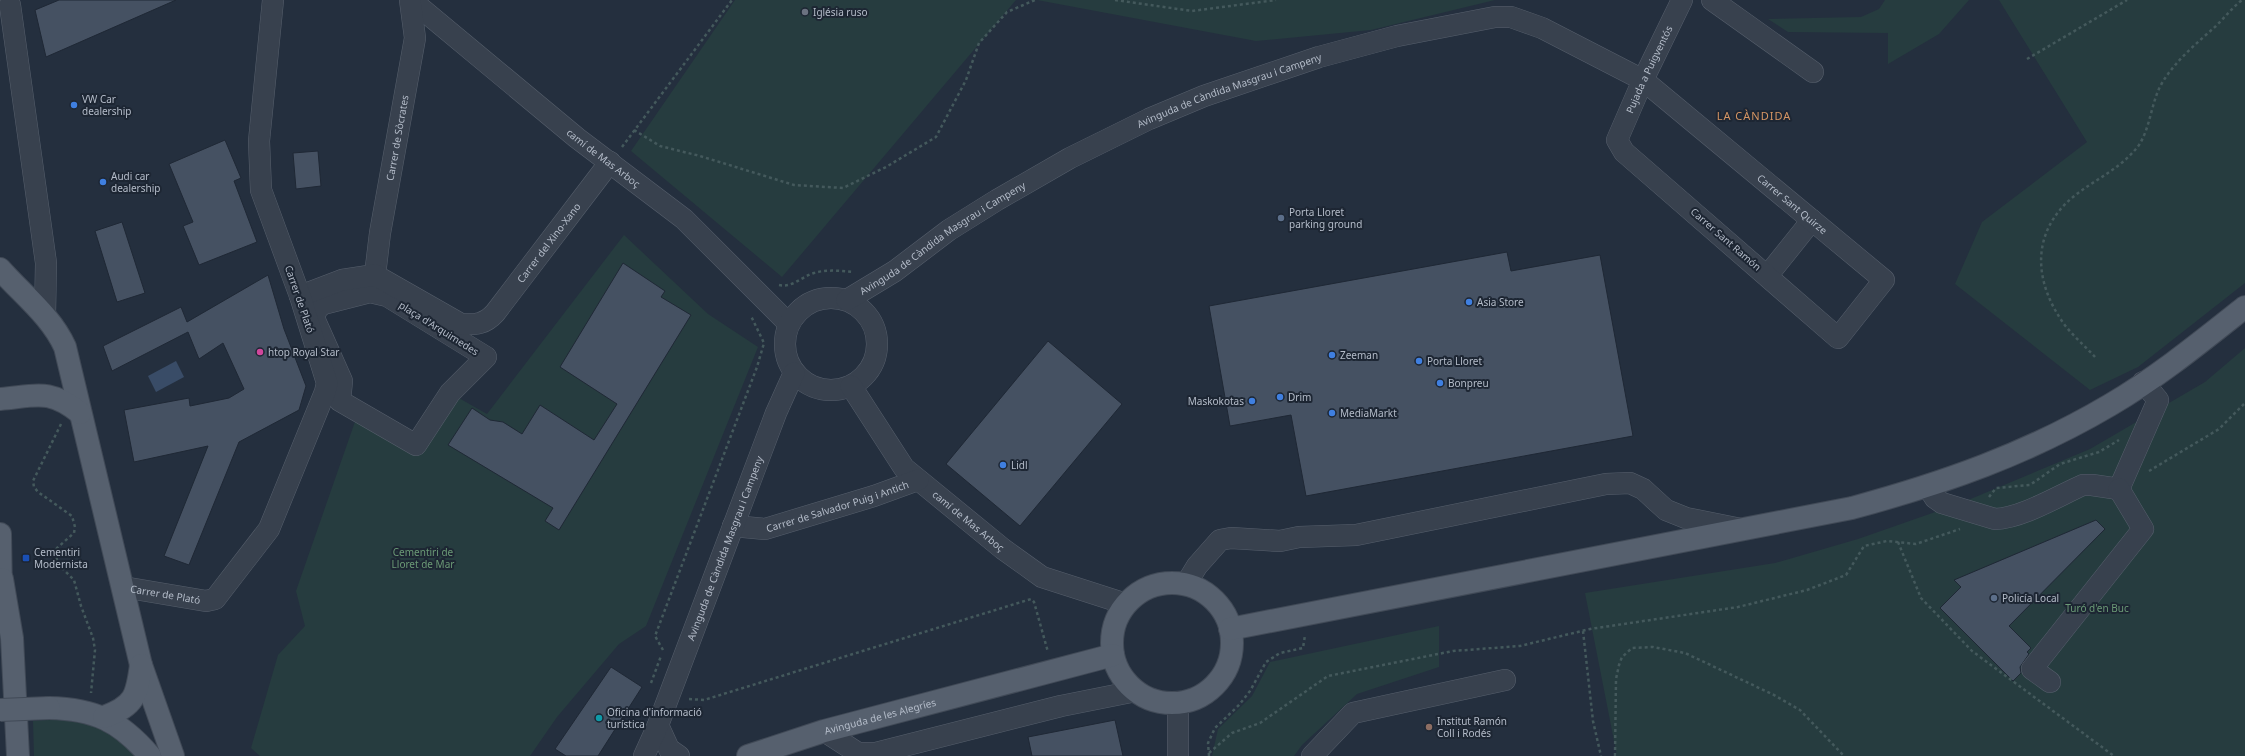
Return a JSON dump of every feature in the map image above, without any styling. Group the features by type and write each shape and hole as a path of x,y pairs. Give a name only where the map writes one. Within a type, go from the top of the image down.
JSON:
{"main road":[{"path":"0,269 46,316 58,332 65,347 69,363 72,415"},
{"path":"1230,629 1852,508 1928,487 1981,468 2040,442 2111,404 2187,353 2245,307"},
{"path":"42,394 60,380 69,363"},
{"path":"0,399 42,394 67,402 123,587 141,665 173,756"},
{"path":"0,534 2,579 0,625"},
{"path":"2,579 12,638 18,756"},
{"path":"1176,582 1186,584 1211,597 1223,611 1230,629 1231,654 1220,678 1202,695 1178,702 1162,702 1146,697 1136,691 1124,679 1113,655 1112,637 1116,620 1126,604 1140,592 1157,584 1176,582"},
{"name":"Avinguda de les Alegríes","path":"824,731 1113,655"},
{"path":"104,717 118,712 129,705 135,697 141,665"},
{"path":"0,673 4,756"},
{"path":"0,710 49,708 84,711 104,717 128,733 150,756"},
{"path":"748,756 824,731"}],"street":[{"name":"Carrer de Plató","path":"123,587 206,600 215,599 270,529 325,392 327,383 300,296 261,190 259,141 273,0"},
{"name":"camí de Mas Arboç","path":"411,0 448,32 610,162 684,219 789,324"},
{"name":"Carrer de Sòcrates","path":"375,275 380,233 415,38 411,0"},
{"name":"Pujada a Puigventós","path":"1617,140 1643,80 1682,0"},
{"path":"1712,0 1813,72"},
{"path":"10,4 46,263 46,316"},
{"name":"Avinguda de Càndida Masgrau i Campeny","path":"847,300 895,271 949,230 1070,158 1131,128 1204,96 1318,56 1397,36 1466,22 1494,17 1511,17 1542,28 1643,80"},
{"name":"Carrer Sant Quirze","path":"1643,80 1884,280 1838,338"},
{"name":"Carrer Sant Ramón","path":"1617,140 1624,152 1768,275 1838,338"},
{"name":"Carrer del Xino-Xano","path":"375,275 461,324 475,325 487,322 496,313 610,162"},
{"path":"1768,275 1812,220"},
{"path":"300,296 342,280 375,275"},
{"name":"plaça d'Arquimedes","path":"370,292 388,296 486,357 450,393 416,445 340,401 342,381 314,318 317,309 323,304 370,292"},
{"path":"834,297 847,300 860,308 870,320 876,334 877,350 872,364 863,377 851,386 839,390 820,389 803,382 794,373 788,362 785,349 785,336 789,324 796,312 814,301 834,297"},
{"name":"Avinguda de Càndida Masgrau i Campeny","path":"644,756 658,725 776,413 794,373"},
{"path":"2119,489 2158,400 2143,382"},
{"name":"camí de Mas Arboç","path":"851,386 904,468 1003,549 1042,577 1126,604"},
{"name":"Carrer de Salvador Puig i Antich","path":"733,526 765,529 874,496 918,480"},
{"path":"1186,584 1197,566 1220,540 1231,538 1280,541 1298,537 1356,535 1606,484 1630,482 1643,489 1666,510 1686,518 1742,530"},
{"path":"1928,487 1935,498 1942,503 1995,519 2004,519 2083,486 2092,485 2119,489"},
{"path":"2050,682 2032,669 2143,529 2119,489"},
{"path":"1312,756 1353,713 1505,680"},
{"name":"Avinguda de les Alegríes","path":"824,731 858,753 876,753 1061,706 1136,691"},
{"path":"1178,702 1178,756"},
{"path":"658,725 670,749 679,756"}],"path":[{"path":"610,162 732,0"},
{"path":"634,130 660,146 700,156 794,185 843,188 886,167 936,137 966,80 979,43 1007,12 1035,0"},
{"path":"1115,0 1192,11 1276,0"},
{"path":"2027,59 2127,0"},
{"path":"2095,357 2065,325 2048,295 2040,263 2047,230 2056,215 2072,198 2109,174 2128,158 2143,138 2162,83 2173,69 2242,0"},
{"path":"649,687 664,648 655,636 757,368 764,343 749,314"},
{"path":"2145,473 2218,429 2245,404"},
{"path":"72,415 33,481 34,487 38,492 72,516 74,520 74,533 55,552 58,564 74,580 81,606 93,638 95,650 92,698"},
{"path":"1209,754 1232,733 1260,723 1328,676 1453,651 1520,646 1583,631 1738,607 1807,590 1846,575 1864,546 1887,541 1916,544 1959,530 1976,513 1996,488 2030,485 2060,464 2099,452 2149,420"},
{"path":"1898,542 1922,598 1972,651 2114,756"},
{"path":"684,700 695,698 704,700 1031,599 1034,602 1048,655"},
{"path":"1209,754 1208,743 1215,728 1239,705 1250,691 1266,662 1280,654 1303,648 1308,615"},
{"path":"1583,631 1594,721 1601,756"},
{"path":"1615,756 1616,679 1619,665 1622,657 1632,648 1653,647 1685,653 1787,702 1800,710 1844,756"}],"green space":[{"path":"735,0 1016,0 782,277 631,151"},
{"path":"1037,0 1495,0 1371,30 1256,41"},
{"path":"1885,0 1969,0 1939,34 1888,64 1888,33 1788,32 1768,19 1861,17 1879,9"},
{"path":"1999,0 2245,0 2245,283 2138,367 2090,390 1955,284 1982,222 2087,142"},
{"name":"Cementiri de Lloret de Mar","path":"624,235 708,314 758,347 646,626 619,644 557,717 530,756 260,756 251,748 278,655 305,626 296,591 358,413 416,445 450,393 487,414"},
{"name":"Turó d'en Buc","path":"2245,348 2245,756 1617,756 1585,593 1775,563 1858,539 1961,503 2090,449 2205,382"},
{"path":"1439,626 1439,667 1357,694 1302,745 1294,756 1212,756 1218,729 1252,696 1270,662"},
{"path":"61,719 90,721 143,756 34,756 33,721"}],"water":[{"path":"176,361 184,377 156,392 148,376"}],"building":[{"path":"59,0 176,0 46,57 35,10"},
{"path":"225,140 241,178 234,181 257,242 199,265 183,226 193,222 169,164"},
{"path":"318,151 321,186 296,189 293,153"},
{"path":"122,222 145,293 117,302 95,231"},
{"name":"Porta Lloret","path":"1507,252 1511,271 1600,255 1633,436 1306,496 1291,415 1230,426 1209,306"},
{"path":"623,263 665,291 661,297 691,315 559,530 545,521 553,508 448,445 472,408 490,420 503,422 522,434 540,405 594,440 617,404 560,367"},
{"path":"268,275 284,329 306,386 299,410 239,442 189,565 164,556 208,446 134,462 124,410 189,398 190,406 229,398 244,389 223,343 199,359 188,332 112,371 103,346 181,307 187,322"},
{"path":"1048,341 1122,404 1020,526 946,464"},
{"name":"Policía Local","path":"2096,520 2105,529 2009,626 2031,648 2027,652 2029,654 2020,667 2021,673 2013,681 1940,608 1961,587 1954,580"},
{"name":"Oficina d'informació turística","path":"611,667 642,687 598,756 566,756 555,749"},
{"path":"1115,720 1123,756 1032,756 1028,737"}],"place":[{"name":"Iglésia ruso","path":"805,12"},
{"name":"VW Car dealership","path":"74,105"},
{"name":"Audi car dealership","path":"103,182"},
{"name":"Porta Lloret parking ground","path":"1281,218"},
{"name":"Asia Store","path":"1469,302"},
{"name":"htop Royal Star","path":"260,352"},
{"name":"Zeeman","path":"1332,355"},
{"name":"Porta Lloret","path":"1419,361"},
{"name":"Bonpreu","path":"1440,383"},
{"name":"Drim","path":"1280,397"},
{"name":"Maskokotas","path":"1252,401"},
{"name":"MediaMarkt","path":"1332,413"},
{"name":"Lidl","path":"1003,465"},
{"name":"Cementiri Modernista","path":"26,558"},
{"name":"Policía Local","path":"1994,598"},
{"name":"Oficina d'informació turística","path":"599,718"},
{"name":"Institut Ramón Coll i Rodés","path":"1429,727"}],"district":[{"name":"LA CÀNDIDA","path":"1754,115"}]}
